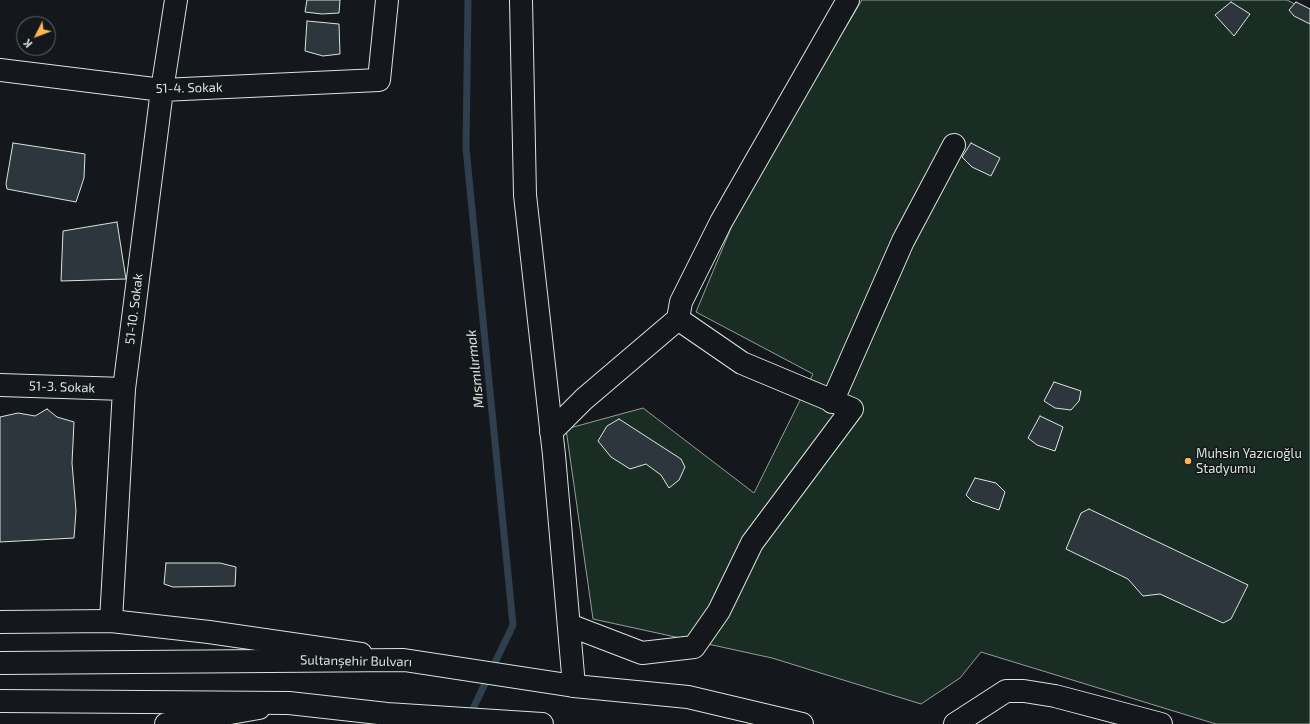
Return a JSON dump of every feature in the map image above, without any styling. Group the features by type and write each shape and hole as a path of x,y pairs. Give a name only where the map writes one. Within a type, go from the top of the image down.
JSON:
{"main road":[{"name":"51-10. Sokak","path":"111,621 124,389 162,90 176,0"},
{"name":"51-4. Sokak","path":"0,70 162,90 379,80 387,0"},
{"path":"521,0 525,195 551,432 574,686"},
{"path":"551,432 584,399 678,319 681,302 721,222 848,0"},
{"path":"832,402 903,241 954,145"},
{"path":"569,625 642,653 694,646 719,611 752,543 852,409 832,402 742,362 678,319"},
{"name":"51-3. Sokak","path":"0,385 124,389"},
{"path":"0,622 111,621 209,632 404,660"},
{"name":"Sultanşehir Bulvarı","path":"0,663 404,660 574,686 688,697 802,724"},
{"path":"954,724 1006,691 1024,691 1055,696 1161,724"},
{"path":"0,701 289,703 387,714 536,723"},
{"path":"166,724 289,703"}],"green space":[{"path":"862,0 1287,0 1310,12 1310,724 1216,724 981,652 960,678 921,704 772,658 593,619 566,429 643,408 754,493 813,374 696,312 744,197"}],"building":[{"path":"307,0 340,0 339,13 322,14 305,12"},
{"path":"1231,2 1250,14 1234,36 1215,15"},
{"path":"1296,2 1310,9 1310,24 1294,16 1289,10"},
{"path":"307,21 339,24 340,54 323,56 305,51"},
{"path":"13,143 85,154 84,178 76,202 7,189 6,184"},
{"path":"971,143 1000,158 991,176 972,167 962,157"},
{"path":"117,222 126,279 61,281 63,231"},
{"path":"1054,382 1081,391 1079,401 1071,410 1055,408 1044,401"},
{"path":"47,409 57,417 74,422 72,463 76,511 74,538 0,542 0,417 18,413 35,416"},
{"path":"1040,416 1063,427 1055,451 1037,445 1028,438"},
{"path":"619,419 681,459 685,467 679,480 669,488 661,475 646,464 630,469 611,457 598,441 607,426"},
{"path":"975,478 996,483 1005,492 999,510 972,501 966,495"},
{"path":"1089,509 1248,585 1231,619 1223,623 1160,594 1143,596 1128,579 1066,549 1081,513"},
{"path":"166,563 220,563 236,567 235,586 173,587 164,584"}],"waterway":[{"name":"Mısmılırmak","path":"468,0 466,148 513,625 469,717"}],"place":[{"name":"Muhsin Yazıcıoğlu Stadyumu","path":"1188,461"}]}
